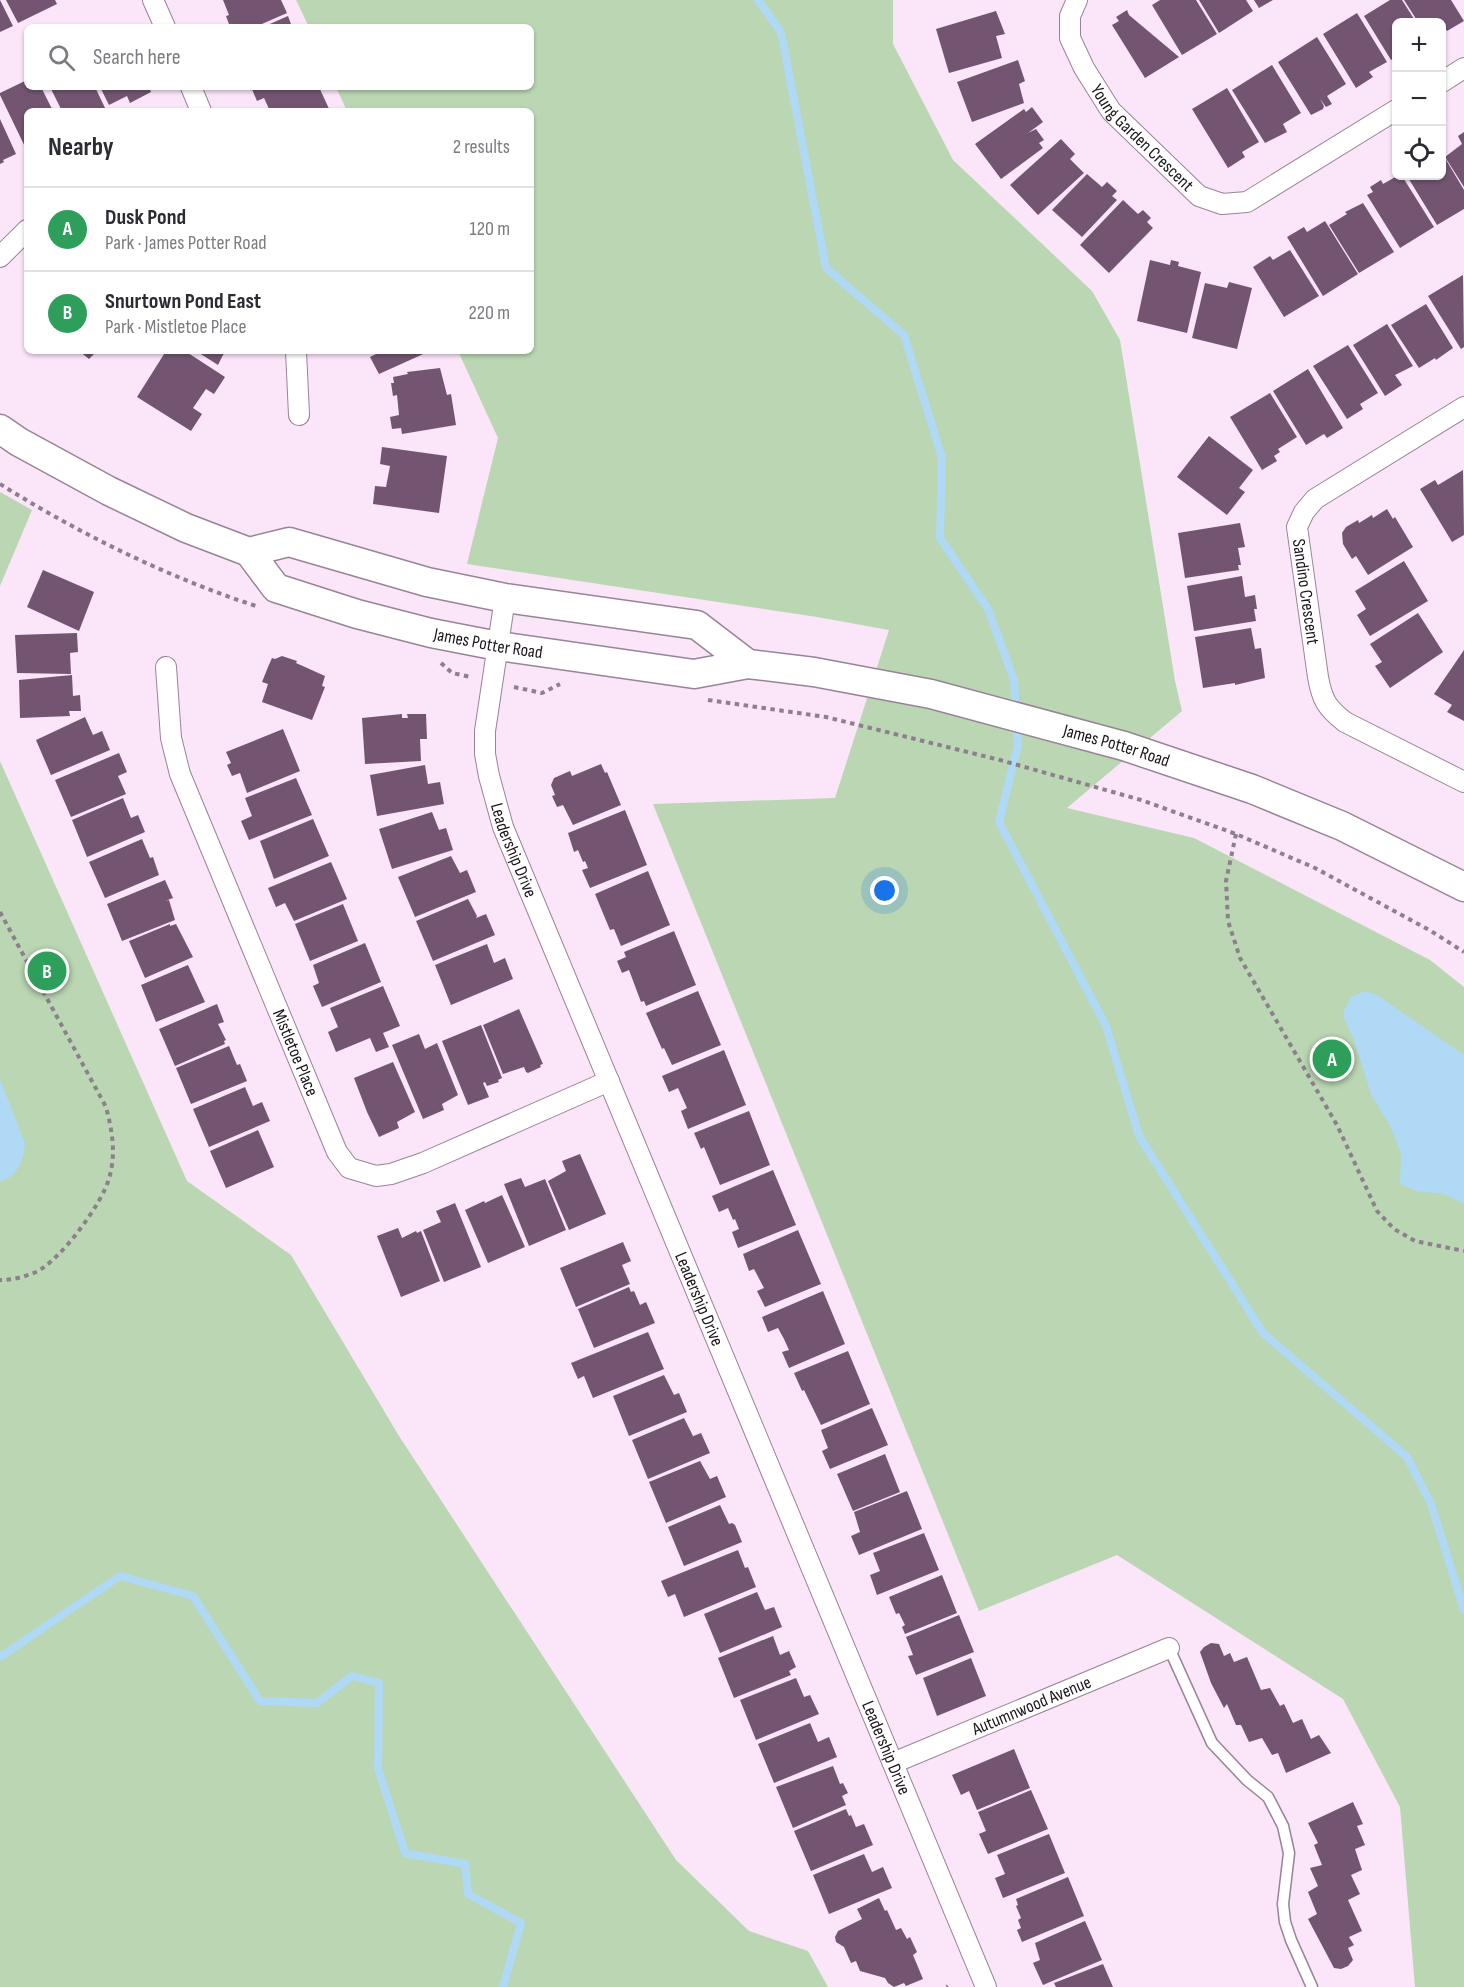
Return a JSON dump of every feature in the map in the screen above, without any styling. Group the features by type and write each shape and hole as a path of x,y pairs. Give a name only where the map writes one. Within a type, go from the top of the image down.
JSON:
{"main road":[{"path":"0,429 19,442 109,491 186,528 249,552"},
{"name":"James Potter Road","path":"748,664 697,625 505,598 427,582 289,542 249,552 276,588 357,614 431,633 498,646 694,674 748,664 875,683 942,696 1124,746 1252,789 1332,822 1464,887"}],"street":[{"path":"153,0 164,24"},
{"name":"Young Garden Crescent","path":"1077,0 1070,16 1070,38 1084,68 1111,111 1199,196 1221,204 1247,202 1392,112"},
{"path":"1446,79 1464,68"},
{"path":"191,90 200,108"},
{"path":"0,257 24,233"},
{"path":"296,354 299,415"},
{"name":"Sandino Crescent","path":"1464,406 1315,499 1304,512 1297,527 1321,694 1329,709 1345,722 1464,782"},
{"name":"Leadership Drive","path":"505,598 485,731 485,754 489,776 503,826 986,1987"},
{"name":"Mistletoe Place","path":"166,667 171,738 180,774 337,1152 349,1168 376,1176 391,1174 423,1163 609,1081"},
{"name":"Autumnwood Avenue","path":"893,1763 1169,1648"}],"lane":[{"path":"1169,1648 1212,1743 1247,1780 1268,1797 1283,1826 1288,1853 1285,1922 1312,1987"}],"path":[{"path":"0,484 74,527 138,559 265,609"},
{"path":"439,661 452,673"},
{"path":"872,729 1000,760 1142,800 1236,834 1315,868 1431,931 1464,952"},
{"path":"1236,834 1226,880 1226,891 1228,921 1240,958 1337,1125 1377,1211 1394,1229 1415,1241 1464,1251"},
{"path":"0,912 106,1107 114,1142 110,1176 95,1208 57,1258 37,1272 14,1280 0,1280"}],"green space":[{"path":"296,0 893,0 893,44 953,160 1092,291 1120,340 1175,681 1182,711 1067,808 1194,838 1430,960 1464,987 1464,1987 1415,1987 1400,1807 1343,1699 1117,1555 979,1611 653,804 835,798 889,630 467,564 498,438 459,354 534,354 534,108 346,108 337,90 534,90 534,24 308,24"},
{"path":"0,492 32,510 0,586"},
{"path":"0,761 187,1181 291,1255 399,1436 676,1860 749,1931 808,1951 828,1987 0,1987"}],"water":[{"path":"1365,991 1377,995 1464,1055 1464,1204 1444,1194 1416,1191 1400,1184 1401,1154 1391,1128 1371,1094 1354,1040 1344,1018 1344,1010 1351,997"},
{"path":"0,1079 25,1143 16,1172 0,1182"}],"building":[{"path":"0,0 13,26 0,32"},
{"path":"6,0 55,0 57,4 18,23"},
{"path":"223,0 281,0 287,13 262,24 229,24 226,16 229,15"},
{"path":"1160,0 1196,0 1217,34 1182,55 1152,5"},
{"path":"1199,0 1246,0 1253,11 1219,33"},
{"path":"1254,0 1273,0 1259,8"},
{"path":"1390,0 1402,0 1413,18 1392,18 1392,59 1391,60 1364,16"},
{"path":"1404,0 1451,0 1464,21 1447,31 1446,18 1415,18"},
{"path":"1127,10 1129,15 1179,57 1145,78 1112,25 1119,21 1116,17"},
{"path":"996,11 1005,34 996,36 1002,58 949,73 936,29"},
{"path":"1357,13 1387,62 1369,72 1373,77 1356,88 1323,34"},
{"path":"288,16 291,24 270,24"},
{"path":"1317,37 1346,84 1327,96 1332,104 1326,107 1320,99 1324,106 1323,109 1311,115 1278,62"},
{"path":"1018,60 1025,81 1019,84 1024,103 972,122 957,82"},
{"path":"1272,65 1301,113 1283,124 1287,132 1265,143 1232,90"},
{"path":"24,81 24,90 42,90 52,108 24,108 24,145 0,95"},
{"path":"1227,88 1259,142 1242,152 1245,157 1228,168 1192,109"},
{"path":"52,90 96,90 105,108 60,108"},
{"path":"102,90 150,90 151,92 130,103 127,96 109,105"},
{"path":"252,90 320,90 329,108 269,108 264,98 257,101"},
{"path":"1032,107 1043,122 1028,133 1036,129 1044,140 1039,143 1043,148 1001,179 975,144 1024,109 1026,112"},
{"path":"0,119 16,154 3,160 4,162 0,164"},
{"path":"1464,132 1464,187 1446,159 1462,144 1458,136"},
{"path":"1061,139 1075,154 1070,159 1084,173 1038,215 1010,185"},
{"path":"1446,160 1464,190 1464,209 1437,225 1409,180 1446,180"},
{"path":"1087,174 1102,187 1107,182 1117,191 1112,196 1117,200 1082,237 1052,210"},
{"path":"1392,179 1405,180 1434,227 1400,248 1367,195 1373,192 1370,187 1381,180 1383,184"},
{"path":"1123,200 1138,214 1143,210 1151,218 1147,222 1153,228 1109,273 1080,245"},
{"path":"1363,203 1394,252 1359,273 1329,225 1347,214 1345,212"},
{"path":"1325,221 1358,274 1323,296 1287,237 1304,227 1307,232"},
{"path":"1290,250 1319,296 1284,317 1253,267 1270,256 1273,260"},
{"path":"1150,260 1170,265 1171,260 1179,262 1178,266 1201,272 1187,333 1137,321"},
{"path":"1463,275 1464,347 1461,349 1428,296"},
{"path":"1229,282 1252,288 1237,349 1192,338 1205,283 1227,288"},
{"path":"1426,304 1453,348 1419,368 1391,325"},
{"path":"1387,324 1413,366 1395,375 1402,385 1385,396 1353,345"},
{"path":"1348,345 1378,393 1360,404 1363,409 1347,419 1313,366"},
{"path":"83,354 94,354 89,359"},
{"path":"164,354 190,354 225,377 214,394 206,389 193,408 202,414 191,431 137,397"},
{"path":"201,354 224,354 218,365"},
{"path":"376,354 423,354 379,374 370,357"},
{"path":"440,368 447,395 451,394 456,425 402,434 401,428 392,429 390,417 399,415 397,395 393,396 391,383 394,383 393,377 408,374 407,372"},
{"path":"1308,369 1343,428 1327,438 1324,434 1306,445 1273,391"},
{"path":"1270,393 1297,437 1278,449 1280,452 1274,456 1277,461 1262,470 1230,417"},
{"path":"1209,436 1253,470 1239,488 1245,492 1227,515 1177,477"},
{"path":"382,447 447,456 439,513 373,504 375,486 386,487 390,466 380,464"},
{"path":"1463,470 1464,535 1452,542 1420,489 1435,480 1438,485"},
{"path":"1387,509 1393,519 1395,517 1413,547 1368,575 1356,556 1352,559 1343,544 1342,533 1346,527 1358,520 1359,523 1372,515 1373,518"},
{"path":"1240,523 1245,547 1238,548 1241,565 1238,565 1239,570 1185,578 1178,533"},
{"path":"1404,561 1428,601 1370,636 1357,615 1366,609 1355,591"},
{"path":"43,570 94,592 79,631 27,607"},
{"path":"1242,576 1245,597 1255,595 1256,621 1194,631 1187,586"},
{"path":"1418,613 1443,652 1390,688 1375,666 1382,662 1370,644"},
{"path":"1251,628 1255,649 1261,648 1265,678 1235,685 1235,683 1203,688 1195,637"},
{"path":"77,633 78,652 70,653 71,674 17,673 15,635"},
{"path":"1464,650 1464,721 1447,712 1452,705 1434,694"},
{"path":"282,656 325,676 322,686 325,687 312,720 262,702 268,684 262,682 268,667 272,658"},
{"path":"72,675 73,696 80,695 81,711 69,711 70,716 20,718 19,680"},
{"path":"402,714 402,718 408,718 407,714 426,714 427,739 420,739 421,761 365,764 362,718"},
{"path":"85,717 93,735 102,731 110,750 51,775 36,740"},
{"path":"283,729 300,771 247,793 240,773 232,776 227,765 231,763 226,752"},
{"path":"119,753 127,772 118,776 126,794 71,817 55,780"},
{"path":"601,764 605,773 607,772 621,805 573,825 563,805 557,807 552,796 555,795 551,785 554,778 570,771 572,776"},
{"path":"425,765 428,784 440,782 444,804 377,816 370,775"},
{"path":"296,778 312,815 249,840 241,821 252,816 245,798"},
{"path":"123,798 131,818 138,815 145,832 87,857 72,820"},
{"path":"625,810 647,865 590,888 582,870 588,868 578,850 574,852 568,833"},
{"path":"432,812 439,830 446,828 453,850 392,869 379,829"},
{"path":"313,819 329,856 274,879 260,841"},
{"path":"142,839 150,858 153,857 159,875 105,898 89,862"},
{"path":"451,856 460,873 467,870 476,892 415,917 398,877"},
{"path":"331,862 347,899 294,921 285,903 276,907 268,888"},
{"path":"648,871 670,925 621,946 614,929 610,930 595,894"},
{"path":"165,880 173,898 165,901 169,900 175,920 122,941 107,904"},
{"path":"468,899 476,918 486,914 495,935 433,961 416,921"},
{"path":"343,904 358,941 310,961 295,924"},
{"path":"170,924 170,926 176,924 193,957 145,978 129,941"},
{"path":"674,931 696,985 646,1006 644,1001 641,1002 629,970 622,973 617,961 626,957 624,952"},
{"path":"365,943 381,982 322,1007 313,986 319,983 313,965"},
{"path":"487,944 494,963 505,958 513,979 451,1005 435,965"},
{"path":"188,965 205,1002 156,1022 141,985"},
{"path":"383,986 400,1026 383,1033 389,1047 376,1052 370,1038 336,1052 328,1032 338,1027 330,1008"},
{"path":"698,991 721,1045 672,1065 646,1013"},
{"path":"217,1004 224,1022 218,1024 226,1040 225,1044 175,1066 159,1029"},
{"path":"519,1009 543,1064 528,1073 524,1067 503,1074 483,1025"},
{"path":"481,1025 502,1078 498,1080 499,1082 487,1086 485,1082 483,1083 489,1097 468,1105 442,1041"},
{"path":"419,1034 425,1049 437,1043 458,1095 442,1104 444,1110 423,1119 392,1045"},
{"path":"229,1046 247,1081 191,1104 176,1068"},
{"path":"724,1050 746,1105 688,1129 681,1111 687,1108 678,1088 669,1092 662,1076"},
{"path":"393,1062 415,1112 397,1122 399,1128 379,1137 354,1078"},
{"path":"245,1087 253,1106 262,1102 270,1121 209,1147 193,1109"},
{"path":"749,1111 770,1165 720,1185 704,1147 701,1149 694,1133"},
{"path":"258,1130 274,1167 226,1188 210,1151"},
{"path":"580,1154 606,1214 569,1230 548,1181 566,1171 562,1161"},
{"path":"773,1170 796,1225 738,1248 732,1232 739,1229 735,1219 733,1220 728,1208 719,1212 712,1196"},
{"path":"521,1178 525,1187 545,1179 566,1230 529,1246 504,1184"},
{"path":"502,1195 525,1247 488,1263 465,1210"},
{"path":"455,1203 481,1267 444,1282 423,1230 441,1222 436,1211"},
{"path":"398,1228 402,1238 421,1231 440,1281 401,1297 377,1236"},
{"path":"798,1230 821,1284 765,1307 757,1291 764,1288 754,1269 749,1271 743,1254"},
{"path":"623,1242 631,1261 622,1265 630,1284 576,1307 560,1268"},
{"path":"629,1287 631,1292 634,1291 640,1305 646,1302 655,1323 594,1348 578,1309"},
{"path":"823,1291 845,1344 789,1368 782,1352 789,1350 784,1339 778,1328 768,1332 762,1317"},
{"path":"648,1332 664,1369 593,1398 584,1376 578,1379 571,1363"},
{"path":"848,1351 870,1404 821,1425 794,1373"},
{"path":"664,1375 674,1395 679,1393 687,1412 629,1436 613,1396"},
{"path":"872,1408 888,1445 830,1469 822,1451 828,1448 821,1430"},
{"path":"684,1418 693,1436 691,1437 701,1433 710,1453 648,1479 632,1440"},
{"path":"885,1454 900,1492 853,1511 837,1474"},
{"path":"700,1461 710,1479 717,1476 726,1497 666,1523 649,1482"},
{"path":"907,1491 922,1529 859,1555 851,1536 860,1532 854,1512"},
{"path":"720,1505 729,1524 735,1525 742,1542 684,1566 668,1527"},
{"path":"924,1533 939,1570 877,1595 870,1575 880,1571 873,1553"},
{"path":"738,1550 756,1587 684,1617 675,1594 668,1597 661,1581"},
{"path":"942,1575 957,1613 905,1634 902,1627 905,1625 899,1613 896,1614 889,1597"},
{"path":"757,1592 765,1610 774,1607 782,1627 720,1653 704,1614"},
{"path":"959,1615 974,1652 916,1675 908,1656 913,1655 906,1637"},
{"path":"773,1636 780,1655 789,1651 796,1667 789,1671 791,1675 734,1698 718,1658"},
{"path":"1211,1643 1219,1644 1224,1656 1230,1653 1234,1662 1247,1657 1261,1690 1270,1688 1280,1706 1284,1704 1293,1723 1302,1719 1311,1739 1319,1735 1331,1753 1286,1773 1278,1753 1272,1755 1262,1738 1249,1742 1241,1725 1236,1725 1227,1704 1224,1708 1211,1683 1200,1652"},
{"path":"971,1658 986,1696 937,1716 923,1678"},
{"path":"796,1678 804,1697 810,1695 819,1714 756,1740 740,1700"},
{"path":"810,1723 818,1742 829,1737 837,1757 774,1783 758,1744"},
{"path":"1014,1749 1030,1788 977,1810 969,1791 961,1795 952,1775"},
{"path":"833,1766 840,1784 843,1783 848,1793 842,1796 846,1805 793,1828 776,1787"},
{"path":"1031,1790 1048,1829 988,1854 979,1834 986,1831 978,1812"},
{"path":"1353,1802 1363,1824 1357,1826 1365,1845 1355,1849 1362,1870 1351,1875 1360,1894 1348,1900 1362,1931 1349,1937 1354,1945 1348,1948 1353,1960 1341,1969 1334,1968 1308,1919 1317,1914 1308,1892 1318,1886 1310,1868 1322,1865 1314,1845 1318,1843 1308,1823"},
{"path":"846,1809 856,1827 864,1824 873,1845 811,1871 794,1831"},
{"path":"1049,1834 1065,1873 1003,1898 995,1878 1005,1874 997,1855"},
{"path":"864,1854 872,1872 883,1867 892,1888 829,1914 813,1875"},
{"path":"1068,1877 1084,1916 1022,1942 1017,1930 1021,1928 1018,1920 1021,1918 1016,1899"},
{"path":"879,1898 896,1930 901,1928 907,1939 910,1937 917,1952 913,1955 923,1979 906,1986 904,1983 894,1987 885,1978 860,1971 856,1961 851,1963 844,1947 836,1942 835,1937 838,1931 862,1919 857,1909"},
{"path":"1085,1921 1102,1960 1043,1985 1033,1963 1040,1960 1035,1943"},
{"path":"1103,1964 1113,1987 1056,1987 1054,1983"}],"waterway":[{"path":"758,0 781,32 826,268 904,335 942,458 940,538 988,609 1014,680 1016,712"},
{"path":"1017,724 1018,745 999,822 1106,1026 1139,1136 1263,1333 1407,1457 1431,1504 1464,1610"},
{"path":"0,1657 120,1576 193,1596 260,1701 317,1703 352,1676 379,1683 378,1768 405,1853 465,1864 468,1894 521,1923 503,1987"}],"place":[{"name":"Snurtown Pond East","path":"47,971"},
{"name":"Dusk Pond","path":"1332,1059"}]}
